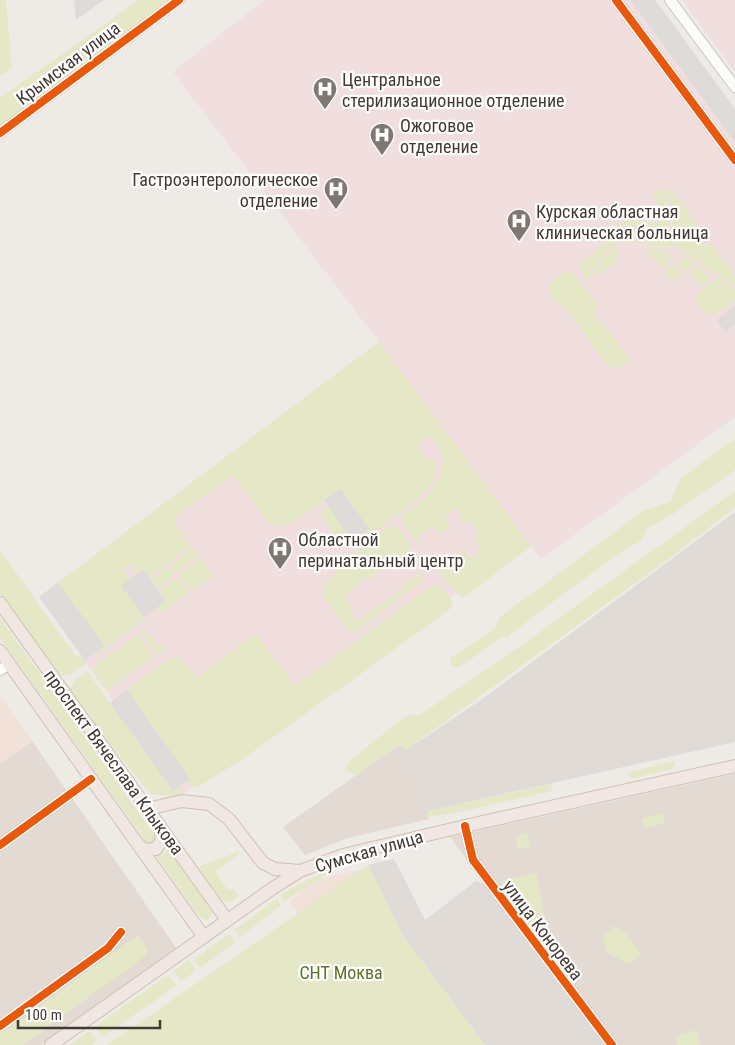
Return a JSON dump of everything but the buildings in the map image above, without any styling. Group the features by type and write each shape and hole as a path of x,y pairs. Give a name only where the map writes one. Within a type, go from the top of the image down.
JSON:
{"main road":[{"name":"проспект Вячеслава Клыкова","path":"0,603 228,920"},
{"name":"проспект Вячеслава Клыкова","path":"0,651 5,667 91,779 204,937"},
{"name":"Сумская улица","path":"51,1045 300,871 343,855 735,766"},
{"path":"147,809 182,801 209,804 229,819 263,863 275,869 300,871"},
{"path":"139,845 145,850 156,849 162,840 160,827"}],"street":[{"name":"Крымская улица","path":"0,133 179,0"},
{"path":"616,0 735,160"},
{"path":"670,0 735,87"},
{"path":"0,845 91,779"},
{"name":"улица Конорева","path":"465,826 473,860 612,1045"},
{"path":"0,1026 108,948 121,932"}],"shaded area":[{"path":"74,0 104,0 76,20"},
{"name":"Курская областная клиническая больница","path":"264,0 630,0 735,142 735,417 541,559 526,541 181,796 39,597 379,342 173,72"},
{"path":"630,0 655,0 735,109 735,142"},
{"path":"682,0 735,0 735,72"},
{"path":"735,306 735,325 725,332 717,320"},
{"path":"341,489 369,529 353,541 324,500"},
{"path":"735,512 735,742 428,811 424,789 406,750 481,700"},
{"path":"143,570 166,601 144,617 121,586"},
{"path":"58,583 105,646 85,660 39,597"},
{"path":"127,690 190,779 173,791 110,703"},
{"path":"0,696 32,741 0,764"},
{"path":"32,741 177,949 41,1045 0,1045 0,764"},
{"path":"400,744 406,750 424,789 429,819 348,838 305,855 283,827"},
{"path":"735,774 735,1045 605,1045 450,837"},
{"path":"394,859 425,920 476,881 484,884 605,1045 485,1045 403,936 368,865"},
{"path":"362,869 327,952 289,901 320,879"}],"green space":[{"path":"0,0 6,0 12,68 0,76"},
{"path":"139,0 172,0 0,128 0,98"},
{"path":"670,188 705,235 699,239 704,246 710,242 735,275 735,286 677,248 667,191"},
{"path":"662,189 665,192 670,224 644,243 640,243 622,218 634,210 645,224 651,220 655,225 662,220 657,213 662,209 652,196"},
{"path":"620,220 637,243 636,244 621,241"},
{"path":"618,222 617,242 607,250 593,270 588,282 579,268 580,263 609,240 603,232"},
{"path":"669,228 671,229 675,247 673,249 647,246 647,244"},
{"path":"617,246 618,260 594,278 596,269 602,259"},
{"path":"649,249 668,251 671,261 661,268 648,252"},
{"path":"685,257 694,262 695,265 684,273 677,263"},
{"path":"673,264 682,275 671,282 663,272"},
{"path":"698,266 707,271 709,281 702,288 690,272"},
{"path":"564,272 570,272 575,275 597,304 594,316 596,319 598,317 631,361 617,368 608,366 565,308 552,297 549,285"},
{"path":"717,279 735,289 735,300 722,311 713,315 704,312 698,305 696,297"},
{"path":"379,342 531,546 465,597 453,590 438,566 441,561 451,573 462,565 455,555 463,549 470,559 481,550 473,538 479,533 470,521 464,524 459,518 462,515 456,508 444,517 451,527 440,535 433,525 417,537 423,547 419,546 401,520 402,516 431,491 440,476 443,455 430,435 417,445 429,461 433,458 436,462 433,482 427,490 399,513 363,538 359,536 369,529 341,489 291,524 279,527 269,523 233,475 172,519 191,546 148,578 143,570 137,574 129,564 123,569 130,579 121,586 145,619 95,655 104,646 58,583"},
{"path":"735,439 735,470 673,514 647,528 641,541 627,548 536,614 507,638 503,636 460,667 451,667 451,658 494,629 500,617 644,510 670,502 681,478"},
{"path":"735,491 735,508 667,560 406,750 400,744 357,775 346,771 348,762 406,716 421,714 519,647"},
{"path":"325,508 331,509 353,541 350,548 343,547 321,517 322,511"},
{"path":"392,525 399,528 411,546 411,551 387,569 385,567 367,580 365,578 360,582 361,584 344,596 353,610 349,613 356,622 422,572 424,580 355,632 349,632 324,598 322,594 323,589 346,558"},
{"path":"193,548 199,556 176,573 171,565"},
{"path":"0,550 75,655 86,660 86,663 70,675 63,676 57,673 0,593"},
{"path":"201,559 213,576 191,592 179,575"},
{"path":"169,566 175,574 156,588 150,580"},
{"path":"177,577 189,593 163,612 159,611 156,608 166,601 158,590"},
{"path":"433,585 441,586 451,599 453,604 449,610 243,759 196,788 187,781 190,779 127,690 172,657 173,659 179,655 197,678 256,634 295,686"},
{"path":"0,618 154,834 156,840 152,844 149,844 144,839 0,638"},
{"path":"145,629 157,645 162,642 166,648 156,655 140,633"},
{"path":"137,635 153,657 107,691 91,669"},
{"path":"87,671 173,791 181,785 181,797 151,794 95,725 92,717 70,689 74,681"},
{"path":"675,761 672,769 634,778 628,774 629,772"},
{"path":"551,784 552,791 445,815 428,817 428,811"},
{"path":"663,813 665,823 644,828 642,818"},
{"path":"527,833 530,847 518,850 515,836"},
{"path":"168,846 212,908 209,919 205,920 198,915 156,856 165,853"},
{"path":"238,852 239,854 215,872 228,890 233,889 238,894 232,901 226,902 213,892 199,866"},
{"name":"СНТ Моква","path":"368,865 403,936 485,1045 107,1045"},
{"path":"340,866 285,901 280,896 310,879"},
{"path":"536,873 554,961 501,884 503,881"},
{"path":"277,899 281,905 240,937 234,930"},
{"path":"613,926 623,930 642,955 627,964 607,952 603,937"},
{"path":"229,934 235,942 200,968 194,959"},
{"path":"138,935 148,950 144,957 23,1045 0,1045 0,1034"},
{"path":"189,960 196,971 181,981 174,971"},
{"path":"165,977 170,977 176,986 102,1037 97,1030 97,1025"},
{"path":"697,1030 700,1045 677,1045 675,1036"},
{"path":"88,1032 97,1041 92,1045 69,1045"}],"cycle path":[{"path":"0,133 179,0"},
{"path":"616,0 735,160"},
{"path":"0,845 91,779"},
{"path":"465,826 473,860 612,1045"},
{"path":"0,1026 108,948 121,932"}],"place":[{"name":"Центральное стерилизационное отделение","path":"325,110"},
{"name":"Ожоговое отделение","path":"382,156"},
{"name":"Гастроэнтерологическое отделение","path":"336,210"},
{"name":"Курская областная клиническая больница","path":"519,242"},
{"name":"Областной перинатальный центр","path":"280,570"}]}
